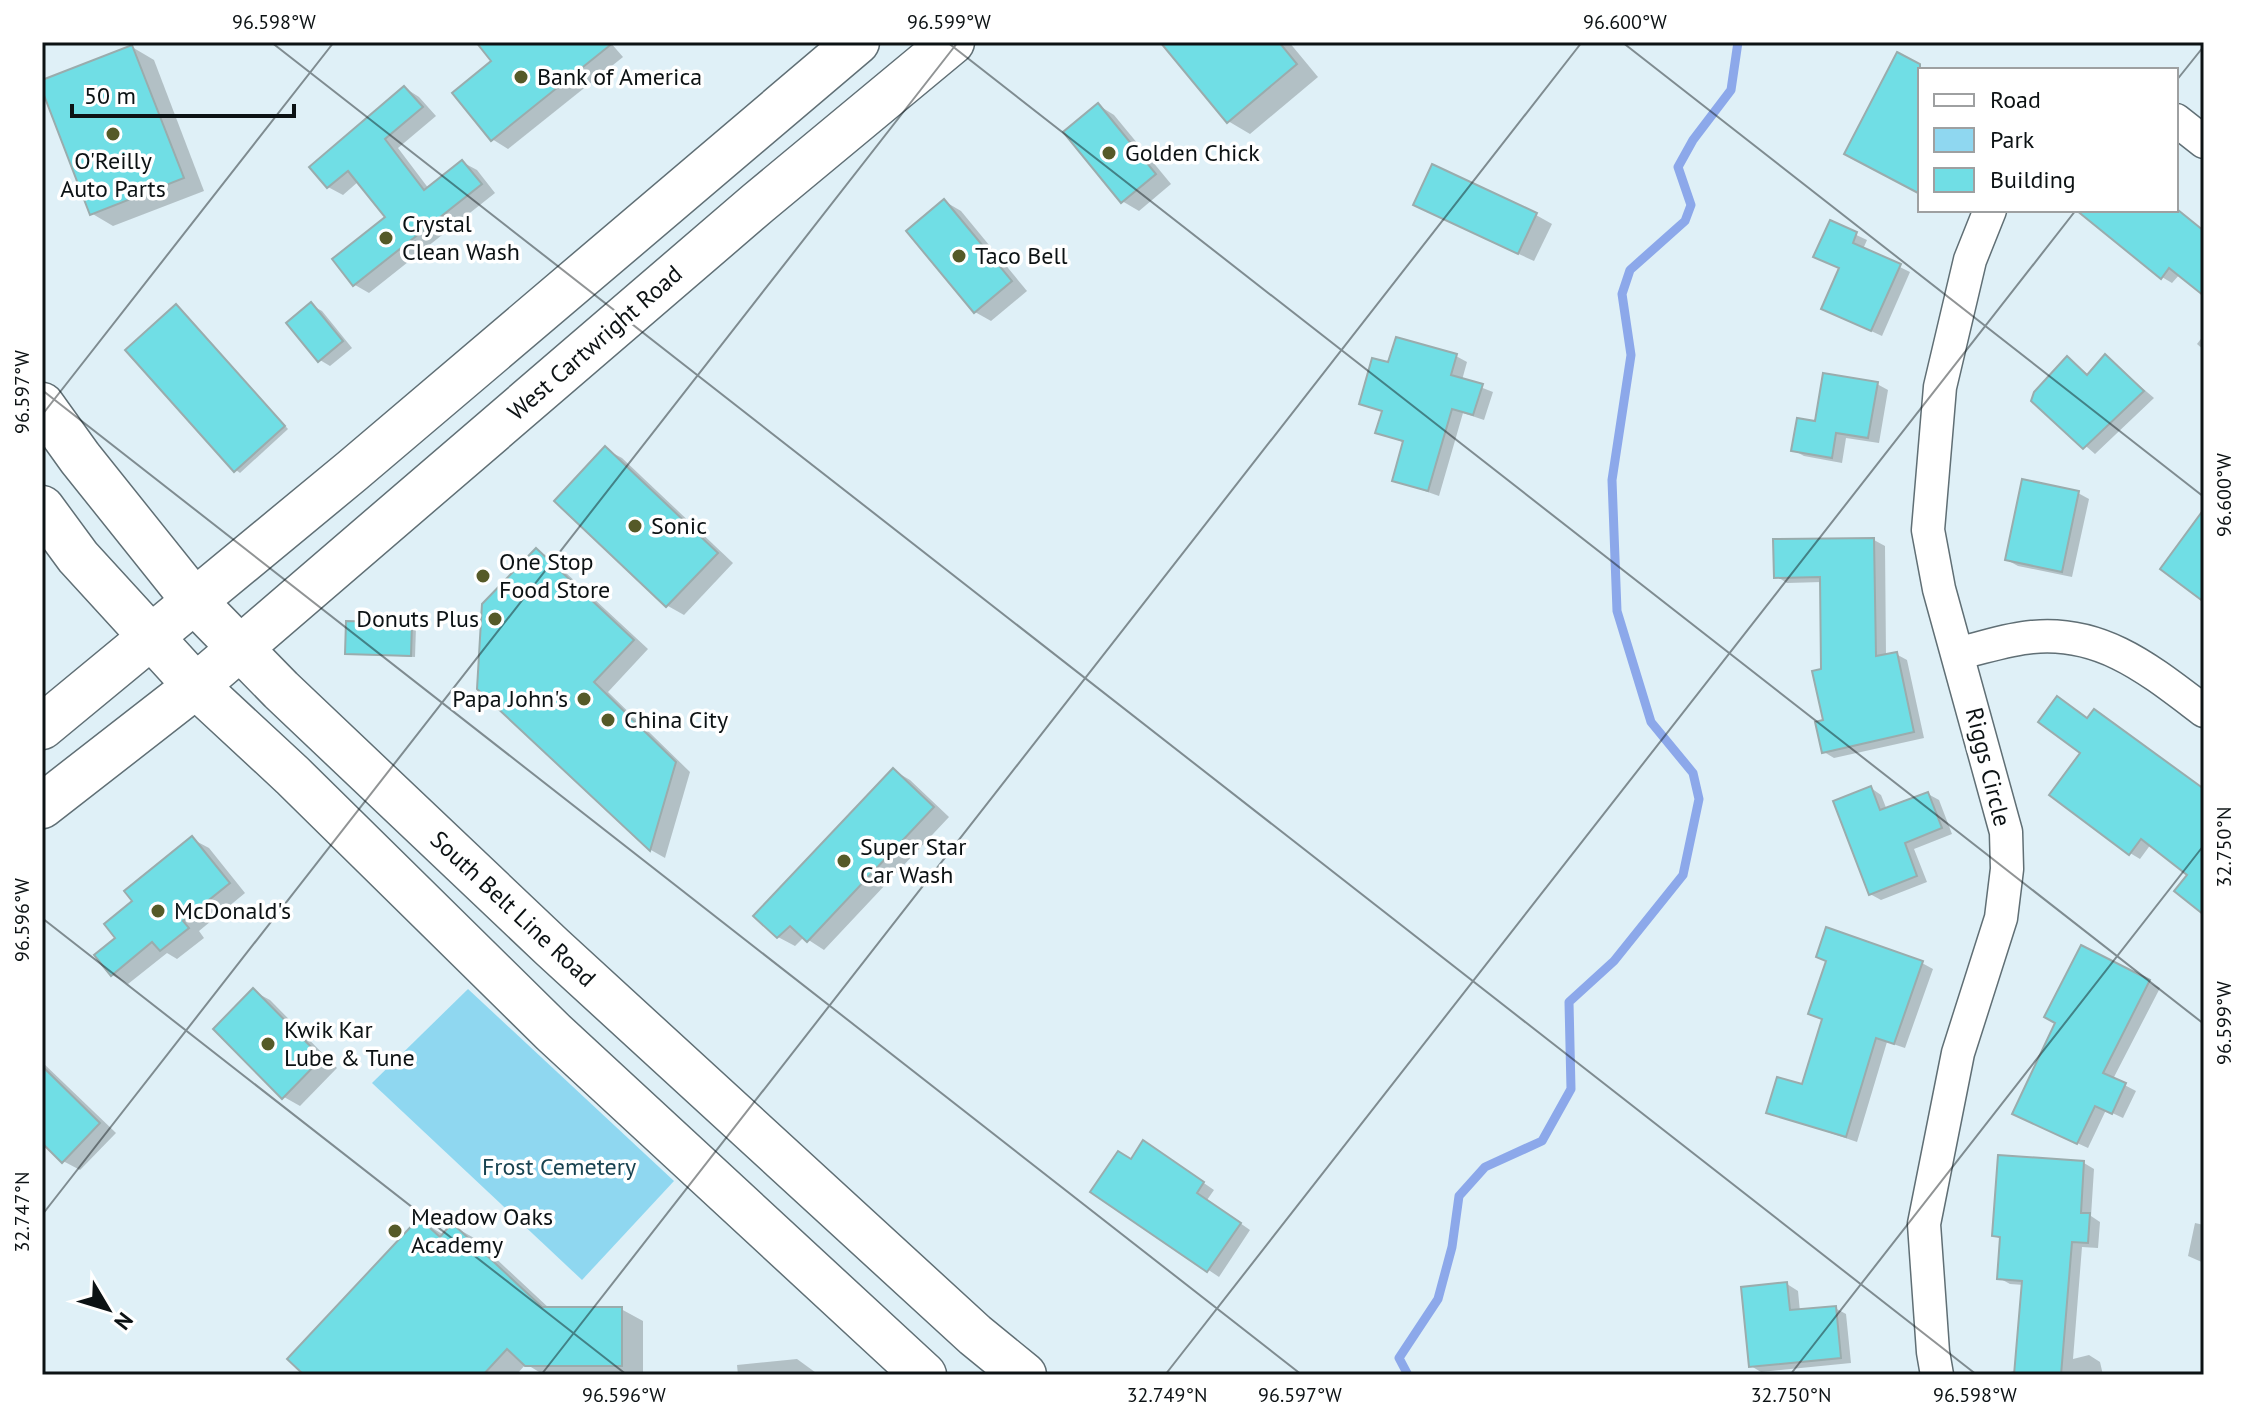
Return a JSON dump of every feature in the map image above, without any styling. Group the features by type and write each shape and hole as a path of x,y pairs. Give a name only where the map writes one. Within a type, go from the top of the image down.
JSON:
{"main road":[{"path":"42,727 196,603 857,42"},
{"name":"West Cartwright Road","path":"42,806 241,649 758,203 952,42"},
{"path":"718,160 758,203"},
{"name":"South Belt Line Road","path":"42,405 80,458 196,603 241,649 638,1026 975,1335 1024,1375"},
{"path":"42,508 78,557 196,686 553,1032 924,1375"},
{"path":"463,943 479,928 493,923 506,927 601,1009 638,1026"}],"street":[{"path":"2178,122 2204,142"},
{"name":"Riggs Circle","path":"1937,1375 1924,1224 1958,1053 1983,966 2001,918 2007,869 2006,832 1939,589 1928,530 1940,387 1970,260 1989,212"},
{"path":"1959,653 2032,637 2079,638 2115,648 2204,711"}],"green space":[{"name":"Frost Cemetery","path":"468,989 674,1181 582,1280 372,1083"}],"building":[{"name":"Bank of America","path":"476,42 614,42 491,141 452,93 491,61"},
{"path":"1160,42 1279,42 1297,64 1227,123"},
{"name":"O'Reilly Auto Parts","path":"132,45 184,178 90,215 42,90 42,80"},
{"path":"1897,52 1920,64 1918,193 1844,154"},
{"path":"404,86 423,107 385,139 424,190 462,160 482,184 353,286 332,259 385,217 348,171 327,188 309,167"},
{"name":"Golden Chick","path":"1098,103 1156,174 1121,203 1063,132"},
{"path":"1432,164 1537,213 1518,254 1413,205"},
{"name":"Taco Bell","path":"944,199 1012,281 974,313 906,231"},
{"path":"2178,210 2204,231 2204,296 2169,268 2161,279 2078,212"},
{"path":"1830,220 1857,232 1853,243 1901,264 1871,331 1821,309 1839,268 1813,257"},
{"path":"311,302 343,341 318,362 286,323"},
{"path":"176,304 285,426 234,472 125,350"},
{"path":"1396,337 1457,354 1451,375 1483,384 1473,415 1452,409 1428,491 1392,481 1403,441 1375,433 1382,411 1359,404 1372,358 1388,362"},
{"path":"2105,354 2144,391 2083,449 2031,401 2034,392 2067,356 2087,375"},
{"path":"1823,373 1878,382 1868,438 1836,433 1832,458 1791,451 1797,418 1815,421"},
{"name":"Sonic","path":"605,446 718,553 666,607 554,501"},
{"path":"2022,479 2079,491 2062,572 2005,560"},
{"path":"2204,509 2204,602 2160,569"},
{"path":"1874,538 1876,656 1897,652 1914,732 1822,753 1815,722 1823,720 1812,671 1821,669 1820,577 1774,578 1773,539"},
{"path":"536,548 634,640 594,682 676,762 650,851 477,689 482,604"},
{"path":"346,621 412,623 411,656 345,654"},
{"path":"2057,696 2087,718 2094,709 2204,789 2204,915 2174,891 2187,875 2141,839 2129,855 2049,795 2080,753 2038,722"},
{"name":"Super Star Car Wash","path":"893,768 934,807 807,942 790,926 777,938 753,916"},
{"path":"1871,786 1880,810 1928,792 1942,828 1905,843 1917,876 1869,895 1833,801"},
{"name":"McDonald's","path":"192,836 230,883 183,921 189,928 160,951 152,942 111,976 94,955 115,938 104,924 132,901 124,891"},
{"path":"1826,927 1923,961 1894,1044 1876,1038 1846,1137 1766,1113 1777,1077 1802,1084 1822,1019 1808,1014 1826,961 1816,957"},
{"path":"2081,945 2150,980 2103,1073 2126,1083 2112,1114 2095,1106 2077,1144 2012,1114 2055,1023 2044,1017"},
{"name":"Kwik Kar Lube & Tune","path":"253,988 322,1058 282,1099 213,1029"},
{"path":"42,1066 100,1123 62,1163 42,1143"},
{"path":"1143,1140 1204,1182 1197,1193 1241,1223 1207,1272 1090,1192 1118,1151 1131,1159"},
{"path":"1998,1155 2084,1161 2081,1213 2090,1213 2088,1243 2072,1242 2061,1375 2014,1375 2022,1281 1997,1279 2000,1237 1992,1236"},
{"path":"419,1218 440,1237 452,1223 542,1307 622,1307 622,1366 525,1366 507,1349 483,1375 304,1375 287,1359"},
{"path":"1787,1282 1790,1310 1836,1306 1841,1358 1749,1367 1741,1287"}],"waterway":[{"path":"1408,1375 1399,1358 1438,1299 1452,1247 1459,1196 1485,1167 1542,1141 1571,1089 1569,1002 1614,961 1683,875 1699,799 1693,773 1651,722 1617,611 1612,480 1631,355 1622,294 1630,270 1685,221 1691,205 1678,167 1693,140 1731,90 1738,42"}],"place":[{"name":"Bank of America","path":"521,77"},
{"name":"O'Reilly Auto Parts","path":"113,134"},
{"name":"Golden Chick","path":"1109,153"},
{"name":"Crystal Clean Wash","path":"386,238"},
{"name":"Taco Bell","path":"959,256"},
{"name":"Sonic","path":"635,526"},
{"name":"One Stop Food Store","path":"483,576"},
{"name":"Donuts Plus","path":"495,619"},
{"name":"Papa John's","path":"584,699"},
{"name":"China City","path":"608,720"},
{"name":"Super Star Car Wash","path":"844,861"},
{"name":"McDonald's","path":"158,911"},
{"name":"Kwik Kar Lube & Tune","path":"268,1044"},
{"name":"Meadow Oaks Academy","path":"395,1231"}]}
